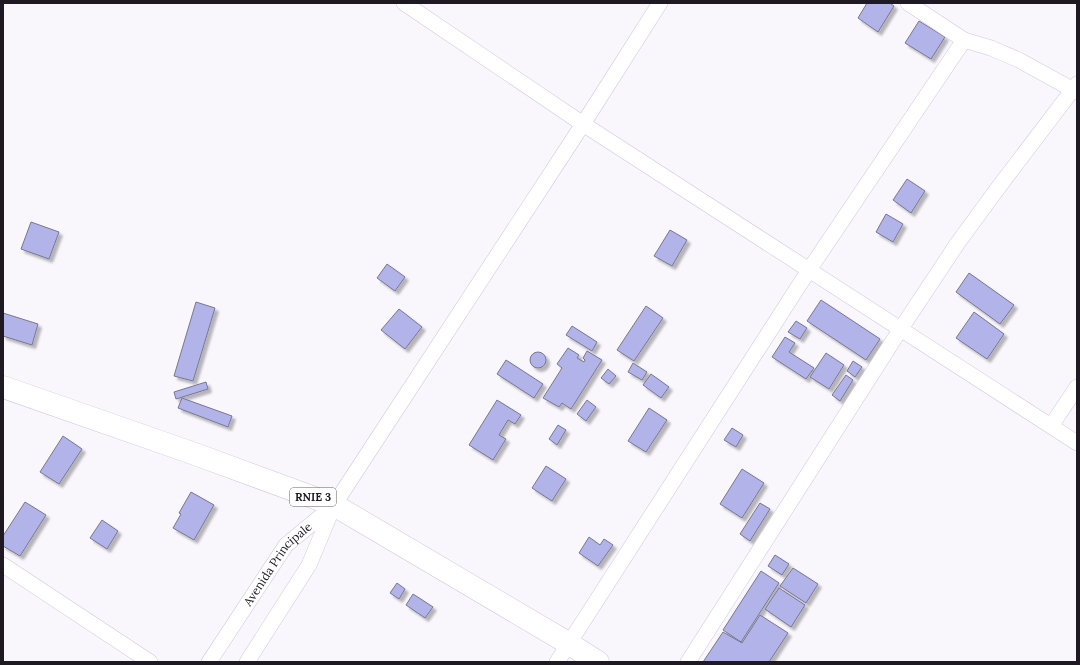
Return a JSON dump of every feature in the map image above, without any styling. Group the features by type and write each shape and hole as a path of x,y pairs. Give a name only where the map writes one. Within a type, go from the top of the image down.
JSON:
{"highway":[{"name":"RNIE 3","path":"3,387 195,454 334,505 598,662"}],"street":[{"path":"404,3 583,124 1077,443"},
{"path":"334,505 583,124 660,3"},
{"path":"688,662 900,330 980,213 1076,88 991,48 964,40 908,3"},
{"path":"557,662 809,270 964,40"},
{"path":"1051,426 1077,387"},
{"name":"Avenida Principale","path":"209,662 286,545 334,505"},
{"name":"Avenida Principale","path":"247,662 309,565 334,505"},
{"path":"3,565 150,662"}],"building":[{"path":"867,3 890,3 894,6 878,32 858,18"},
{"path":"919,21 945,37 931,59 905,43"},
{"path":"907,179 925,191 911,213 893,200"},
{"path":"886,214 903,224 893,242 876,232"},
{"path":"31,222 59,232 49,259 21,249"},
{"path":"670,230 687,240 672,266 654,256"},
{"path":"387,264 405,277 395,291 377,278"},
{"path":"969,273 1014,305 1000,324 956,292"},
{"path":"821,300 880,339 866,360 807,321"},
{"path":"196,302 215,308 193,381 174,376"},
{"path":"646,306 663,318 634,361 617,350"},
{"path":"399,309 422,327 405,349 381,330"},
{"path":"974,312 1004,334 987,359 956,338"},
{"path":"3,313 38,324 32,345 3,336"},
{"path":"796,321 807,328 800,339 788,332"},
{"path":"572,326 597,342 592,351 566,335"},
{"path":"785,337 795,343 789,352 814,368 806,379 772,357"},
{"path":"568,348 579,355 577,358 584,362 585,360 583,358 587,351 602,360 571,409 562,403 559,407 543,398 562,368 557,364"},
{"path":"538,352 545,357 546,360 541,367 538,368 531,363 530,360 535,353"},
{"path":"826,353 844,365 829,389 810,377"},
{"path":"506,360 543,384 534,398 497,374"},
{"path":"853,361 862,367 855,377 847,371"},
{"path":"633,363 647,372 642,380 628,372"},
{"path":"608,369 616,376 609,384 601,378"},
{"path":"651,374 669,387 661,398 643,385"},
{"path":"846,375 853,380 840,401 832,395"},
{"path":"206,382 208,389 176,399 174,392"},
{"path":"182,398 232,416 228,427 178,408"},
{"path":"497,400 521,415 515,424 508,420 499,435 506,439 493,460 469,445"},
{"path":"587,400 596,407 586,421 577,414"},
{"path":"649,408 667,420 646,452 628,441"},
{"path":"558,425 566,430 557,445 549,439"},
{"path":"732,428 743,435 736,447 724,440"},
{"path":"63,436 82,449 59,484 40,472"},
{"path":"546,466 566,479 552,501 532,488"},
{"path":"742,469 764,483 742,518 720,504"},
{"path":"191,492 214,505 194,540 173,528 181,514 179,513"},
{"path":"25,502 46,515 20,556 3,546 3,536"},
{"path":"760,503 770,509 750,541 740,534"},
{"path":"102,520 118,531 107,549 90,538"},
{"path":"589,537 600,545 604,539 613,545 598,566 579,553"},
{"path":"775,555 789,564 782,575 768,566"},
{"path":"793,568 818,584 806,603 780,586"},
{"path":"761,571 779,583 741,642 723,630"},
{"path":"397,583 405,589 399,599 390,593"},
{"path":"779,588 805,605 791,627 765,609"},
{"path":"413,594 433,607 425,618 406,605"},
{"path":"760,615 788,633 769,662 703,662 723,632 742,643"}]}
